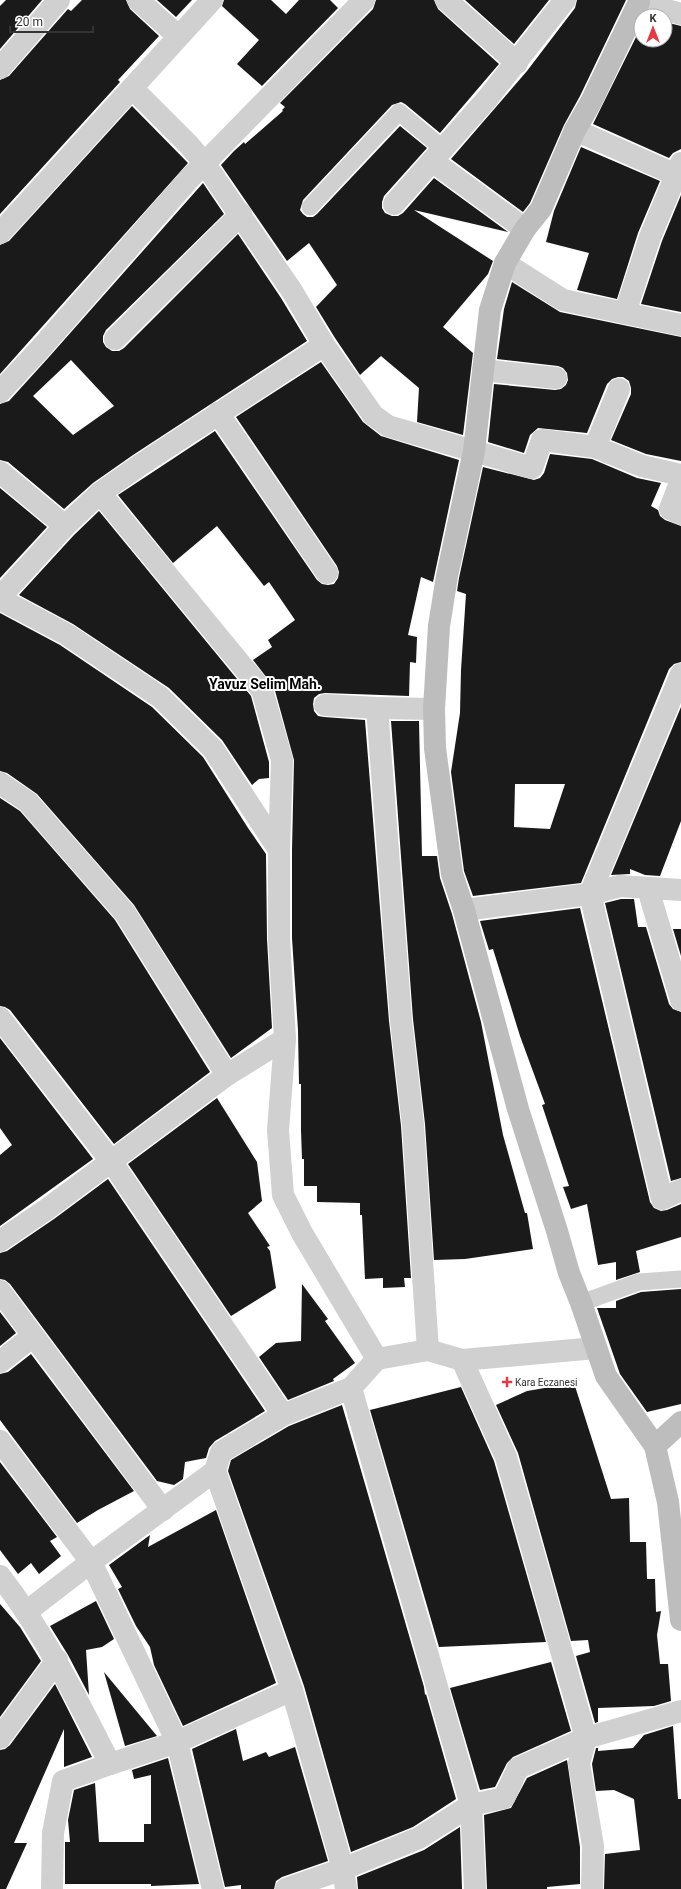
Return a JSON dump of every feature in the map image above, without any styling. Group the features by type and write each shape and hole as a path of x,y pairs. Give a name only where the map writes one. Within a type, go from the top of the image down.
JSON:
{"street":[{"path":"0,68 59,0"},
{"path":"138,0 178,36"},
{"path":"0,233 212,0"},
{"path":"0,392 50,338 189,179 364,0"},
{"path":"446,0 517,63"},
{"path":"394,204 517,63 565,0"},
{"path":"681,14 639,1 591,102 575,130 541,209 525,229 505,263 490,310 474,451 447,576 439,626 434,709 435,748 452,874 464,910 518,1109 569,1273 606,1376 655,1446 675,1501 681,1620"},
{"path":"132,88 189,145 205,164 241,214 292,291 324,345 373,415 388,426 532,468 542,440 595,447 642,466 681,475"},
{"path":"575,130 679,172 650,237 625,313"},
{"path":"437,155 525,229"},
{"path":"115,339 241,214"},
{"path":"505,263 563,300 681,325"},
{"path":"279,850 213,749 160,697 66,634 0,598 66,526 100,493 218,413 324,345"},
{"path":"483,370 556,378"},
{"path":"595,447 619,390"},
{"path":"218,413 327,573"},
{"path":"0,472 66,526"},
{"path":"681,480 670,509 681,514"},
{"path":"100,493 262,690 282,760 279,850 279,938 285,1039 278,1130 283,1195 302,1233 377,1359"},
{"path":"681,674 590,894 662,1199 681,1190"},
{"path":"325,705 434,709"},
{"path":"377,708 401,1020 413,1125 428,1350"},
{"path":"0,783 28,802 124,913 227,1075"},
{"path":"464,910 590,894 620,886 681,890"},
{"path":"648,889 681,1000"},
{"path":"0,1018 111,1161 283,1415"},
{"path":"0,1241 227,1075 285,1039"},
{"path":"0,1292 163,1510"},
{"path":"0,1362 33,1336"},
{"path":"26,1612 91,1562 215,1471 221,1452 283,1415 351,1388 377,1359 428,1350 462,1360 596,1348"},
{"path":"462,1360 506,1457 586,1738 579,1764 593,1846 592,1889"},
{"path":"351,1388 470,1805 476,1889"},
{"path":"655,1446 681,1422"},
{"path":"0,1440 91,1562 177,1742 213,1889"},
{"path":"215,1471 292,1690 345,1879"},
{"path":"0,1576 26,1612 57,1660 110,1764"},
{"path":"0,1738 57,1660"},
{"path":"52,1889 53,1833 63,1782 110,1764 177,1742 292,1690"},
{"path":"286,1889 345,1879 419,1838 470,1805 504,1798 518,1768 586,1738 681,1710"}],"lane":[{"path":"310,207 399,112 437,155"},
{"path":"581,1303 640,1282 681,1279"}],"building":[{"path":"6,0 42,0 0,49 0,6"},
{"path":"82,0 126,0 130,9 159,36 118,80 120,82 0,214 0,80 9,76 68,9 71,11"},
{"path":"157,0 192,0 176,17"},
{"path":"224,0 271,0 286,14 299,0 330,0 338,8 262,86 237,64 259,40 222,6"},
{"path":"376,0 434,0 438,9 499,64 440,133 405,104 401,102 392,105 303,200 300,210 307,217 313,217 317,214 400,126 427,148 384,196 382,208 385,213 392,216 398,216 403,213 434,178 508,232 414,210 493,261 488,274 443,327 473,353 463,435 417,422 419,388 381,356 360,375 316,307 337,285 309,243 287,261 221,165 244,142 245,144 283,111 282,110 285,107 280,103 373,9"},
{"path":"465,0 549,0 514,44"},
{"path":"577,0 626,0 580,96 564,125 530,203 523,212 451,159 527,71 575,8"},
{"path":"673,24 681,26 681,149 673,153 669,158 593,124 633,43 633,48 673,48"},
{"path":"132,106 188,163 0,374 0,245 9,241"},
{"path":"581,147 660,181 638,233 617,299 577,290 589,253 546,242 554,211"},
{"path":"203,183 224,214 106,330 103,336 103,342 106,347 112,351 119,351 124,348 238,234 281,298 307,341 133,455 93,483 64,509 8,462 0,460 0,404 9,401","holes":["71,360 114,406 73,435 33,396"]},
{"path":"681,195 681,312 641,304 662,241"},
{"path":"512,282 560,312 681,337 681,461 646,454 611,440 631,394 629,381 623,377 612,379 607,384 587,433 538,428 530,435 524,453 488,442 494,384 555,390 561,389 566,385 568,380 567,373 563,368 558,366 497,359 504,309"},
{"path":"321,362 363,422 381,436 459,460 433,582 421,577 408,635 417,637 416,663 410,662 409,696 325,693 319,694 314,698 313,704 314,711 318,716 365,720 389,1021 401,1126 411,1278 404,1278 405,1287 383,1288 383,1278 365,1279 362,1215 360,1215 360,1203 317,1202 317,1186 304,1186 304,1159 302,1159 301,1130 301,1084 299,1084 298,1030 292,938 294,760 274,687 253,660 272,647 268,640 295,620 269,582 264,586 217,526 173,563 118,495 215,431 317,580 322,584 334,584 338,578 339,572 337,566 236,417"},
{"path":"550,454 592,459 637,478 661,483 651,506 658,510 660,516 665,520 681,526 681,662 674,664 669,669 581,883 473,896 464,871 451,772 460,713 466,594 457,591 459,578 483,467 534,480 540,478 544,473","holes":["515,784 565,784 550,829 514,827"]},
{"path":"0,488 47,527 0,578"},
{"path":"99,511 251,696 269,762 269,778 259,779 252,785 222,740 169,688 73,624 19,595 74,535"},
{"path":"0,613 60,645 152,707 203,757 266,854 267,939 272,1028 231,1058 134,905 37,794 7,773 0,771"},
{"path":"681,707 681,821 660,876 645,875 630,869 630,874 611,875"},
{"path":"391,721 419,721 422,856 437,856 440,878 452,914 481,1022 503,1135 525,1213 527,1213 533,1249 465,1259 434,1260 425,1124 413,1019"},
{"path":"0,798 20,811 115,920 210,1072 114,1144 10,1010 0,1006"},
{"path":"621,899 634,899 638,927 646,927 669,1004 673,1009 681,1012 681,1178 671,1181 605,903"},
{"path":"580,908 650,1202 654,1208 661,1211 681,1204 681,1237 636,1251 640,1272 616,1280 616,1262 598,1265 587,1204 571,1209 563,1187 569,1186 542,1105 545,1104 520,1036 493,949 489,950 480,921"},
{"path":"673,929 681,929 681,956"},
{"path":"0,1038 93,1159 0,1226 0,1155 12,1145 0,1128"},
{"path":"217,1098 257,1162 262,1201 248,1213 270,1246 267,1247 270,1251 276,1288 231,1316 128,1164"},
{"path":"108,1179 265,1411 215,1441 209,1448 206,1458 185,1462 183,1479 174,1485 157,1481 10,1284 5,1280 0,1279 0,1253 7,1251 54,1219"},
{"path":"302,1284 328,1319 325,1321 355,1363 333,1379 334,1381 288,1400 259,1357 276,1343 301,1341"},
{"path":"681,1289 681,1404 647,1412 620,1374 597,1308 616,1308 616,1301 641,1292"},
{"path":"0,1312 16,1333 0,1346"},
{"path":"31,1354 134,1491 77,1523 0,1420 0,1374 8,1372"},
{"path":"574,1383 611,1499 629,1498 630,1542 646,1542 647,1579 655,1579 656,1612 661,1611 657,1635 660,1664 668,1664 671,1701 654,1706 598,1708 598,1722 595,1723 576,1656 590,1652 588,1640 571,1641 518,1453 496,1405 527,1391"},
{"path":"461,1387 494,1461 546,1642 439,1647 370,1410"},
{"path":"342,1405 456,1799 413,1827 351,1852 304,1686 228,1471 231,1460 289,1426"},
{"path":"0,1462 57,1537 50,1541 61,1556 39,1574 31,1563 18,1574 0,1550"},
{"path":"216,1510 276,1683 183,1726 154,1665 150,1647 136,1626 118,1589 122,1587 109,1565 150,1535 148,1547"},
{"path":"96,1601 114,1639 102,1647 86,1650 89,1695 68,1655 50,1626"},
{"path":"0,1604 20,1627 41,1661 0,1717"},
{"path":"551,1662 571,1731 513,1757 507,1763 495,1787 480,1790 450,1688"},
{"path":"104,1672 157,1736 125,1746"},
{"path":"55,1684 92,1757 64,1767 64,1729 14,1843 27,1843 6,1889 0,1889 0,1750 5,1749 10,1745"},
{"path":"673,1726 678,1799 681,1799 681,1889 604,1889 605,1854 640,1850 634,1799 614,1790 596,1791 592,1764 596,1748 598,1748 598,1751 633,1748 644,1735"},
{"path":"236,1729 243,1761 266,1752 269,1757 295,1747 328,1861 282,1877 276,1881 274,1889 241,1889 241,1885 225,1887 192,1749"},
{"path":"168,1758 199,1884 151,1886 151,1884 65,1884 65,1842 70,1842 68,1820 74,1790 95,1783 99,1842 144,1842 144,1824 151,1824 151,1775 134,1779 132,1770"},
{"path":"567,1760 580,1847 580,1884 547,1887 547,1889 487,1889 484,1815 511,1808 527,1778"},
{"path":"460,1827 462,1889 358,1889 357,1877 424,1850"}],"place":[{"name":"Kara Eczanesi","path":"507,1382"}],"district":[{"name":"Yavuz Selim Mah.","path":"265,684"}]}
